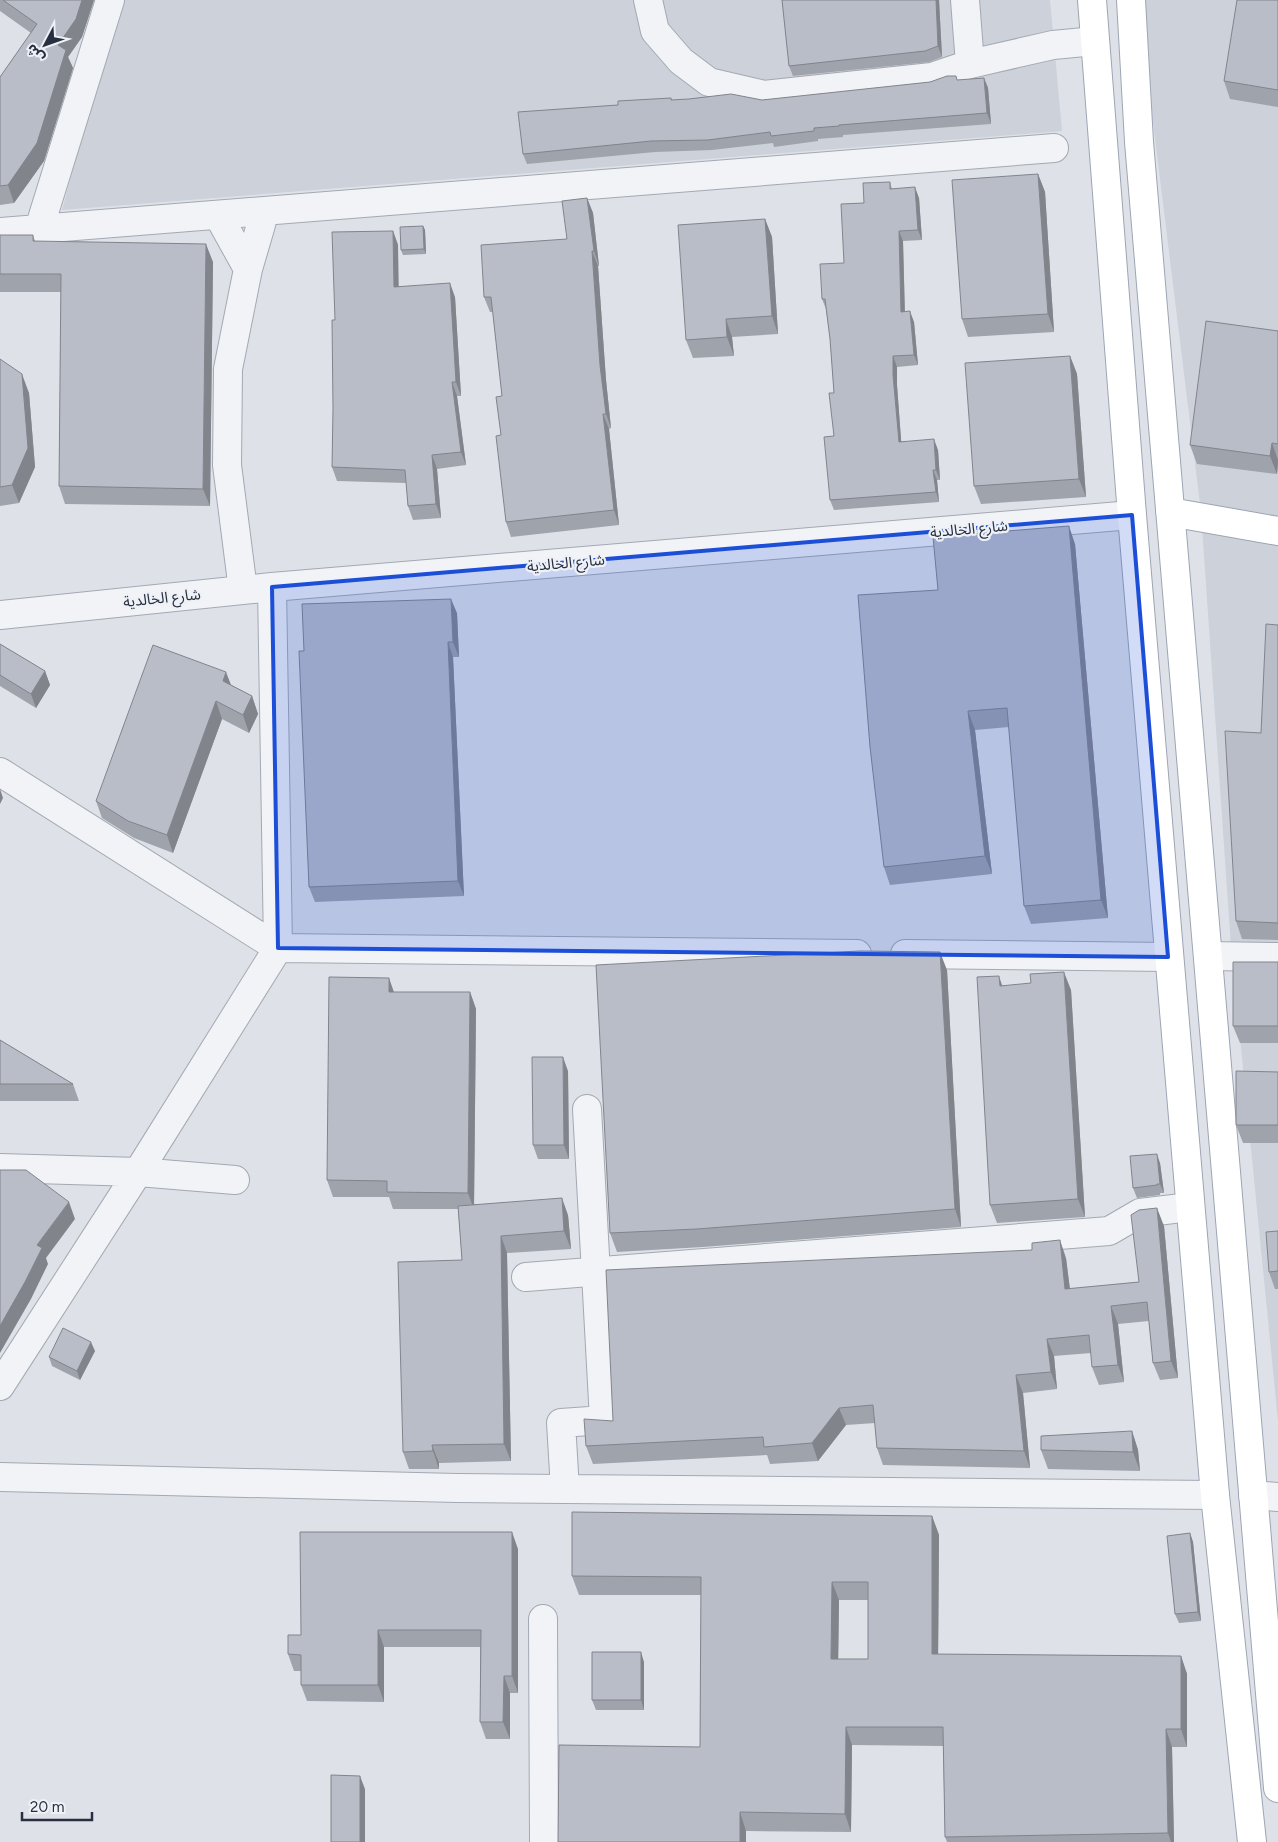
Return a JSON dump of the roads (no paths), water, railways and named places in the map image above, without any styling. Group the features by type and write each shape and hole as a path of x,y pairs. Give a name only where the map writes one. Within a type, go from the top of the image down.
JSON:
{"main road":[{"path":"1092,0 1168,957 1214,1495 1252,1842"},
{"path":"1131,0 1139,142 1209,956 1266,1496 1278,1788"},
{"path":"1170,512 1278,532"}],"street":[{"path":"39,229 110,0"},
{"path":"648,0 655,31 681,61 709,82 764,95 932,77 970,64 1053,45 1095,41"},
{"path":"965,0 970,64"},
{"path":"0,232 1054,148"},
{"path":"243,590 227,465 228,369 248,269 265,211"},
{"path":"218,215 248,269"},
{"name":"شارع الخالدية","path":"0,615 272,587 1132,515"},
{"path":"0,1386 138,1172 278,948 272,587"},
{"path":"0,772 278,948 1168,957"},
{"path":"1209,956 1278,958"},
{"path":"565,1489 561,1423 604,1420 587,1109"},
{"path":"0,1168 138,1172 236,1180"},
{"path":"526,1277 1110,1231 1140,1213 1190,1207"},
{"path":"0,1477 457,1488 1214,1495"},
{"path":"543,1619 544,1842"}]}
